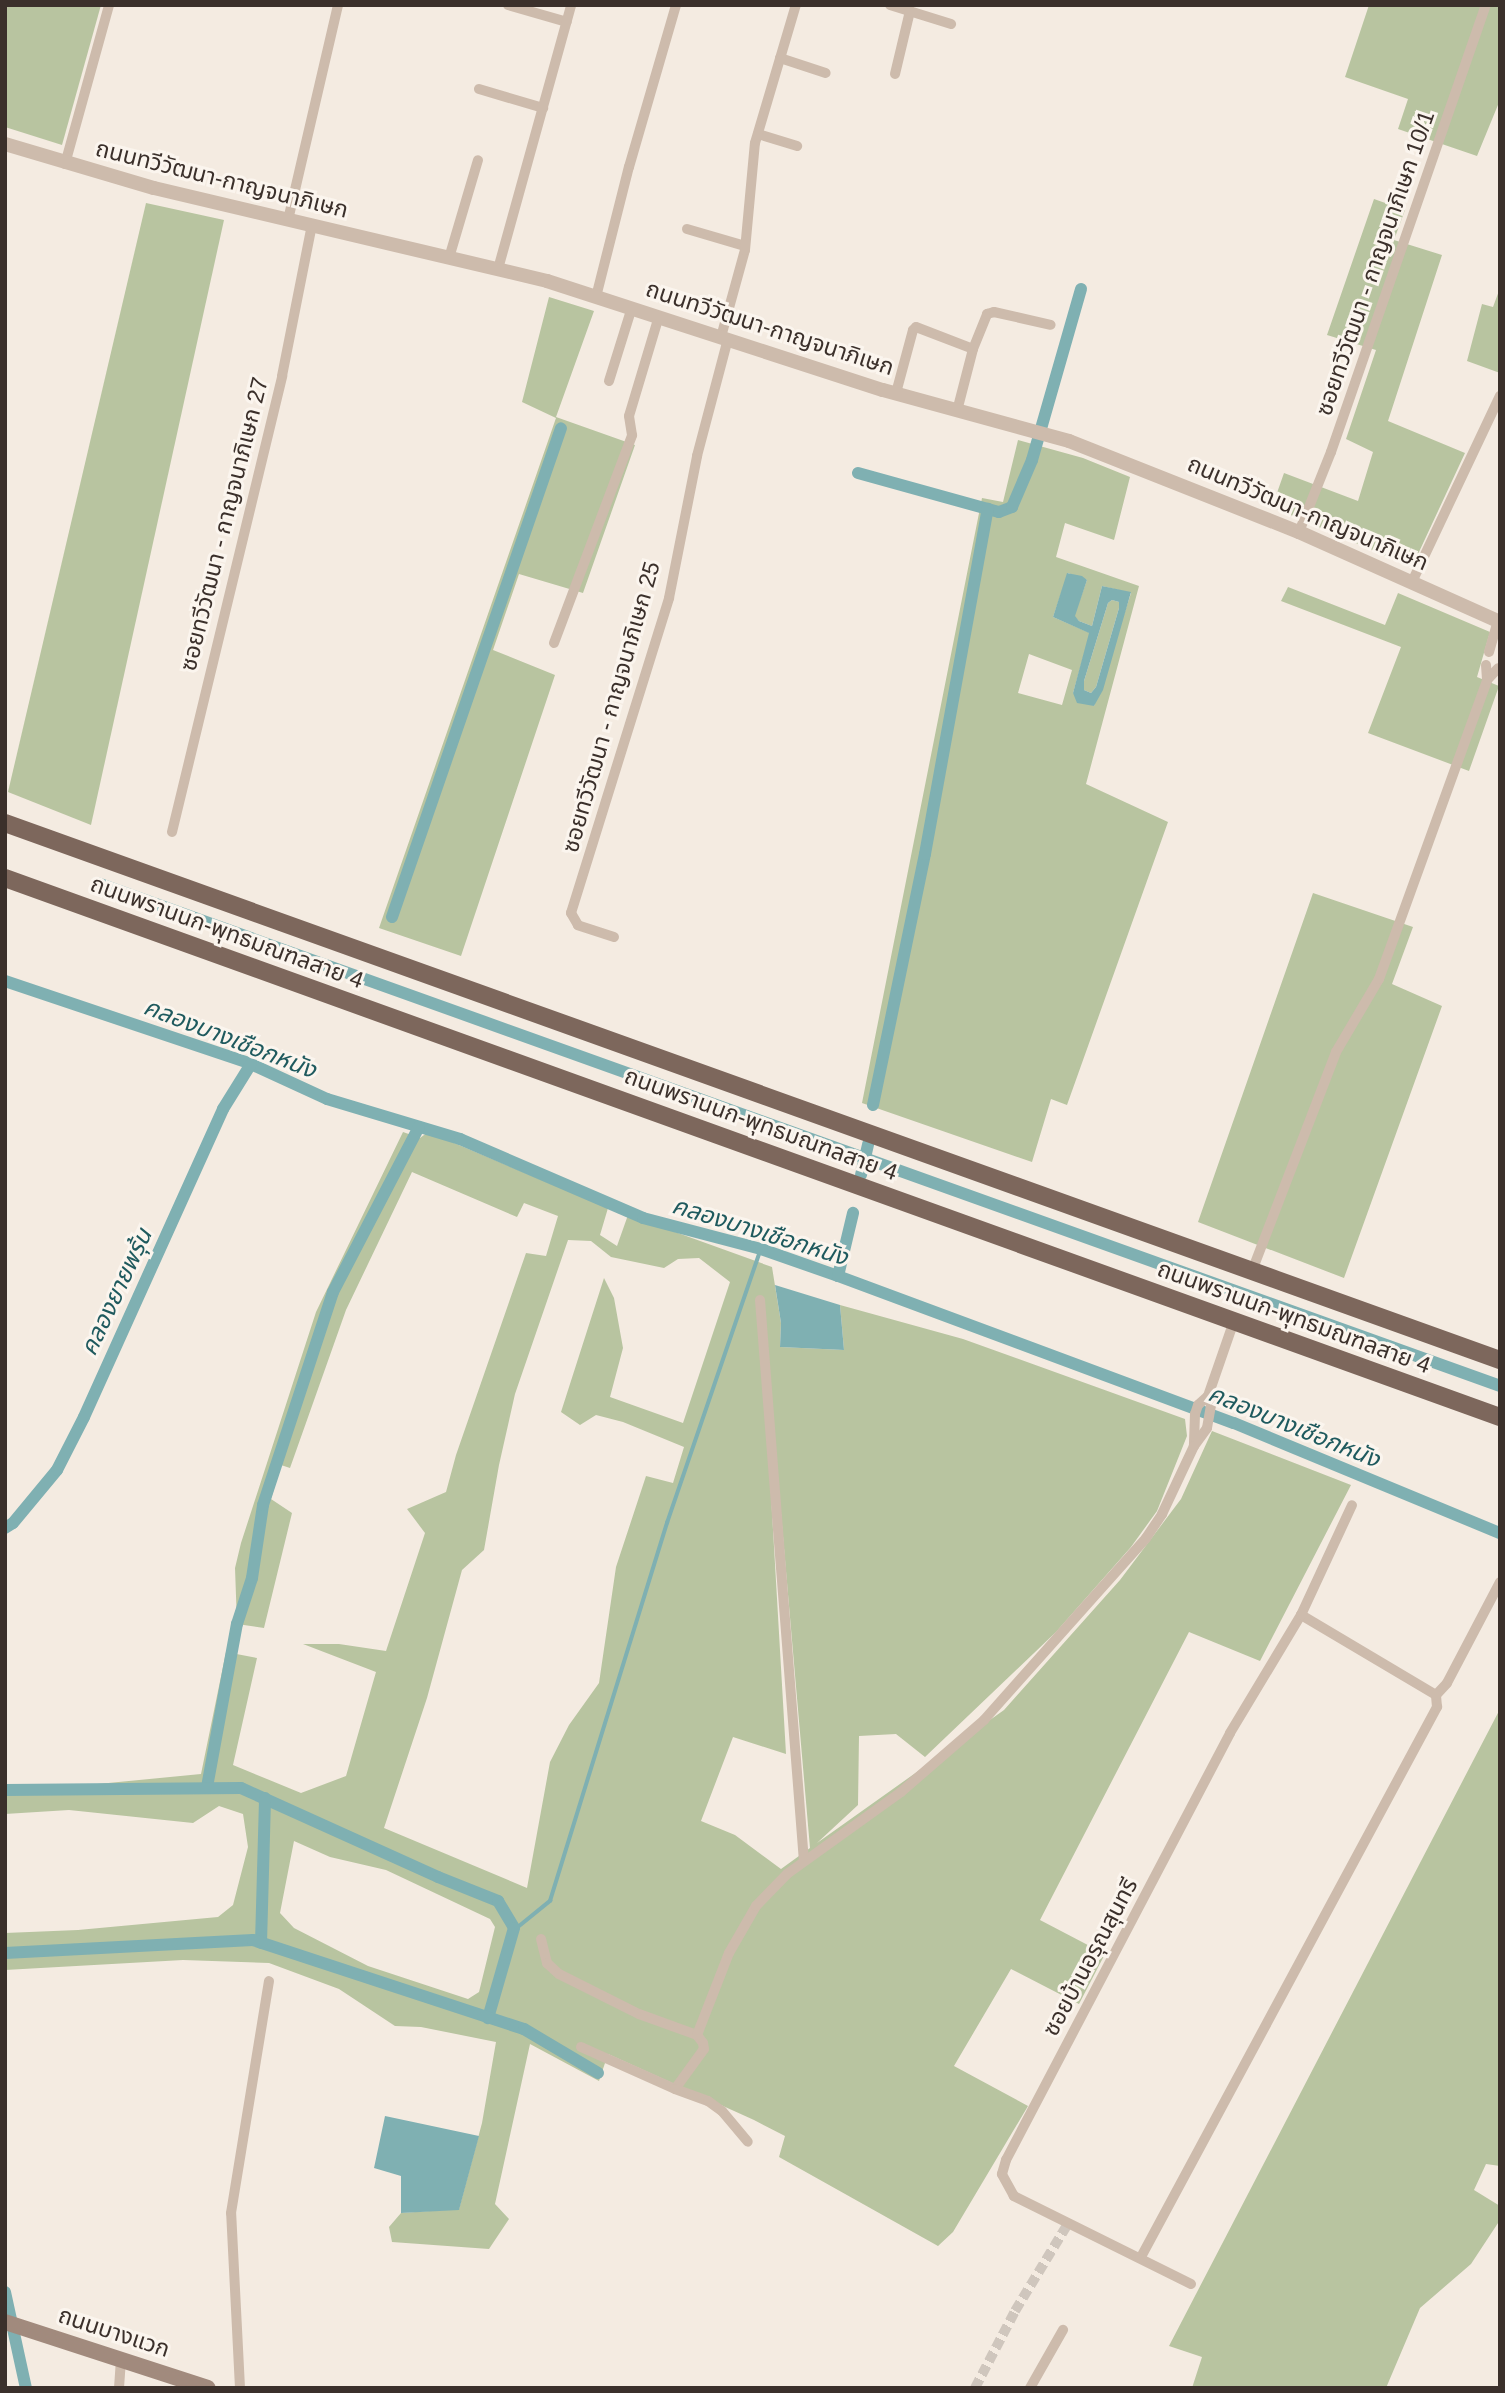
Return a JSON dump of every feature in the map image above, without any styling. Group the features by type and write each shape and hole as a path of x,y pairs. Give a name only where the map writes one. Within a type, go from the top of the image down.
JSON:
{"main road":[{"name":"ถนนพรานนก-พุทธมณฑลสาย 4","path":"5,823 1500,1360"},
{"name":"ถนนพรานนก-พุทธมณฑลสาย 4","path":"5,878 1500,1417"},
{"name":"ถนนบางแวก","path":"5,2322 208,2388"}],"street":[{"path":"65,163 109,5"},
{"path":"288,220 338,5"},
{"path":"508,5 567,22"},
{"path":"498,269 572,5"},
{"path":"596,297 629,167 676,5"},
{"name":"ซอยทวีวัฒนา - กาญจนาภิเษก 25","path":"614,937 578,925 571,913 668,598 697,456 739,279 758,134 796,5"},
{"path":"890,5 951,24"},
{"name":"ซอยทวีวัฒนา - กาญจนาภิเษก 10/1","path":"1298,532 1331,452 1486,5"},
{"path":"895,74 910,11"},
{"path":"780,58 826,73"},
{"path":"479,89 543,108"},
{"path":"758,134 797,146"},
{"name":"ถนนทวีวัฒนา-กาญจนาภิเษก","path":"5,144 65,163 288,220 498,269 632,307 896,393 1063,440 1298,532 1499,621"},
{"path":"449,258 478,160"},
{"name":"ซอยทวีวัฒนา - กาญจนาภิเษก 27","path":"172,832 282,376 312,225"},
{"path":"687,229 745,246"},
{"path":"609,381 632,307"},
{"path":"957,411 984,318 994,312 1051,326"},
{"path":"554,643 632,435 629,416 659,316"},
{"path":"896,393 916,327 973,349"},
{"path":"1412,582 1500,396"},
{"path":"1489,652 1499,621"},
{"path":"1252,1271 1336,1052 1379,979 1492,667"},
{"path":"760,1300 804,1861"},
{"path":"696,2035 729,1953 749,1918 773,1886 901,1792 1000,1703 1146,1538 1172,1495 1196,1440 1195,1414 1207,1400 1234,1321"},
{"name":"ซอยบ้านอรุณสุนทรี","path":"1191,2284 1142,2257 1014,2196 1002,2174 1006,2160 1230,1733 1300,1615 1352,1505"},
{"path":"1142,2257 1426,1731 1437,1707 1436,1695 1447,1683 1500,1582"},
{"path":"1300,1615 1436,1695"},
{"path":"541,1939 547,1963 559,1974 639,2014 696,2035 703,2043 704,2049 675,2089"},
{"path":"240,2388 231,2225 233,2186 269,1981"},
{"path":"581,2048 708,2101 722,2111 748,2142"},
{"path":"1030,2388 1063,2330"},
{"path":"118,2388 121,2358"}],"green space":[{"path":"5,5 101,5 62,145 5,127"},
{"path":"1369,5 1500,5 1500,100 1477,156 1398,129 1408,99 1345,77"},
{"path":"1374,199 1405,210 1394,240 1442,255 1388,421 1465,453 1412,567 1272,507 1284,473 1358,501 1373,452 1346,439 1376,350 1327,335"},
{"path":"146,203 224,220 91,825 8,792"},
{"path":"1500,288 1500,373 1467,361 1482,304 1493,307"},
{"path":"549,297 594,311 556,417 635,445 583,593 519,574 493,650 555,675 461,956 379,928 556,418 522,402"},
{"path":"1018,440 1083,458 1130,477 1114,540 1065,523 1056,557 1139,586 1086,784 1168,822 1067,1105 1051,1099 1032,1162 862,1103 982,498 1003,502","holes":["1068,573 1087,580 1074,616 1092,626 1102,586 1131,593 1094,706 1073,693 1090,633 1053,617","1029,654 1072,670 1062,705 1018,693"]},
{"path":"1288,587 1385,625 1398,593 1490,632 1477,677 1499,686 1469,771 1368,733 1401,647 1281,601"},
{"path":"1112,600 1119,602 1119,608 1096,687 1091,693 1084,690 1084,681 1108,603"},
{"path":"1313,893 1413,927 1392,984 1442,1006 1344,1278 1198,1222"},
{"path":"403,1132 420,1138 428,1132 608,1208 600,1235 617,1246 628,1215 772,1267 781,1323 780,1347 844,1350 840,1305 963,1339 1185,1419 1187,1436 1157,1511 1131,1547 1056,1632 925,1757 896,1734 859,1736 858,1805 817,1843 1004,1710 1120,1580 1181,1499 1212,1431 1351,1485 1260,1661 1189,1632 1040,1920 1105,1954 1079,2004 1011,1969 954,2066 1028,2106 953,2232 938,2246 779,2157 785,2136 754,2120 608,2054 599,2081 530,2044 495,2204 509,2219 489,2249 392,2242 389,2227 401,2213 459,2209 482,2123 496,2042 421,2027 395,2026 339,1989 269,1963 183,1960 5,1970 5,1933 78,1930 218,1917 233,1905 248,1847 243,1814 219,1806 193,1823 69,1810 5,1814 5,1793 201,1774 226,1652 257,1658 233,1765 301,1793 346,1776 376,1672 303,1644 339,1644 386,1651 425,1533 407,1509 446,1492 456,1455 526,1253 546,1256 558,1216 524,1203 517,1217 412,1172 346,1310 290,1468 281,1465 271,1499 292,1513 264,1628 237,1624 235,1568 241,1543 316,1312","holes":["568,1240 591,1241 611,1257 664,1268 678,1259 699,1258 730,1282 683,1423 610,1397 623,1348 614,1298 604,1278 561,1412 580,1425 596,1415 623,1422 684,1447 673,1483 646,1476 616,1567 599,1683 569,1725 550,1762 527,1888 384,1828 427,1698 462,1570 484,1550 515,1394","769,1375 810,1848 781,1869 735,1835 701,1821 733,1737 786,1754 768,1443","294,1841 330,1857 386,1870 490,1919 495,1927 479,1992 468,1999 368,1966 294,1928 280,1913"]},
{"path":"1500,1709 1500,2166 1486,2164 1474,2190 1500,2206 1500,2220 1471,2264 1420,2308 1386,2388 1192,2388 1202,2357 1169,2346"}],"water":[{"path":"1067,573 1082,576 1087,580 1075,616 1079,621 1092,626 1102,586 1131,592 1103,690 1094,706 1077,703 1073,693 1089,633 1053,617","holes":["1112,600 1119,602 1096,687 1091,693 1084,690 1084,681 1108,603"]},
{"path":"775,1285 840,1305 844,1350 780,1347 781,1323"},
{"path":"385,2116 479,2136 459,2210 401,2213 401,2176 374,2168"}],"waterway":[{"path":"858,473 999,512 1012,507 1032,460 1081,289"},
{"path":"392,917 561,428"},
{"path":"873,1105 925,854 988,509"},
{"path":"97,883 1500,1386"},
{"name":"คลองบางเชือกหนัง","path":"5,981 251,1064 327,1099 460,1139 643,1218 761,1249 838,1276 1234,1423 1500,1533"},
{"name":"คลองยายพรุ้น","path":"5,1528 13,1523 57,1470 84,1417 223,1109 251,1064"},
{"path":"207,1787 237,1624 252,1578 263,1505 333,1292 419,1127"},
{"path":"861,1175 868,1144"},
{"path":"838,1276 853,1213"},
{"path":"513,1931 550,1901 667,1523 761,1249"},
{"path":"5,1790 241,1788 438,1877 498,1901 514,1928 488,2018"},
{"path":"261,1943 265,1798"},
{"path":"5,1953 253,1940 524,2029 598,2073"},
{"name":"คลองยายพรุ้น","path":"5,2292 26,2388"}],"tunnel":[{"path":"975,2388 1015,2311 1069,2222"}]}
